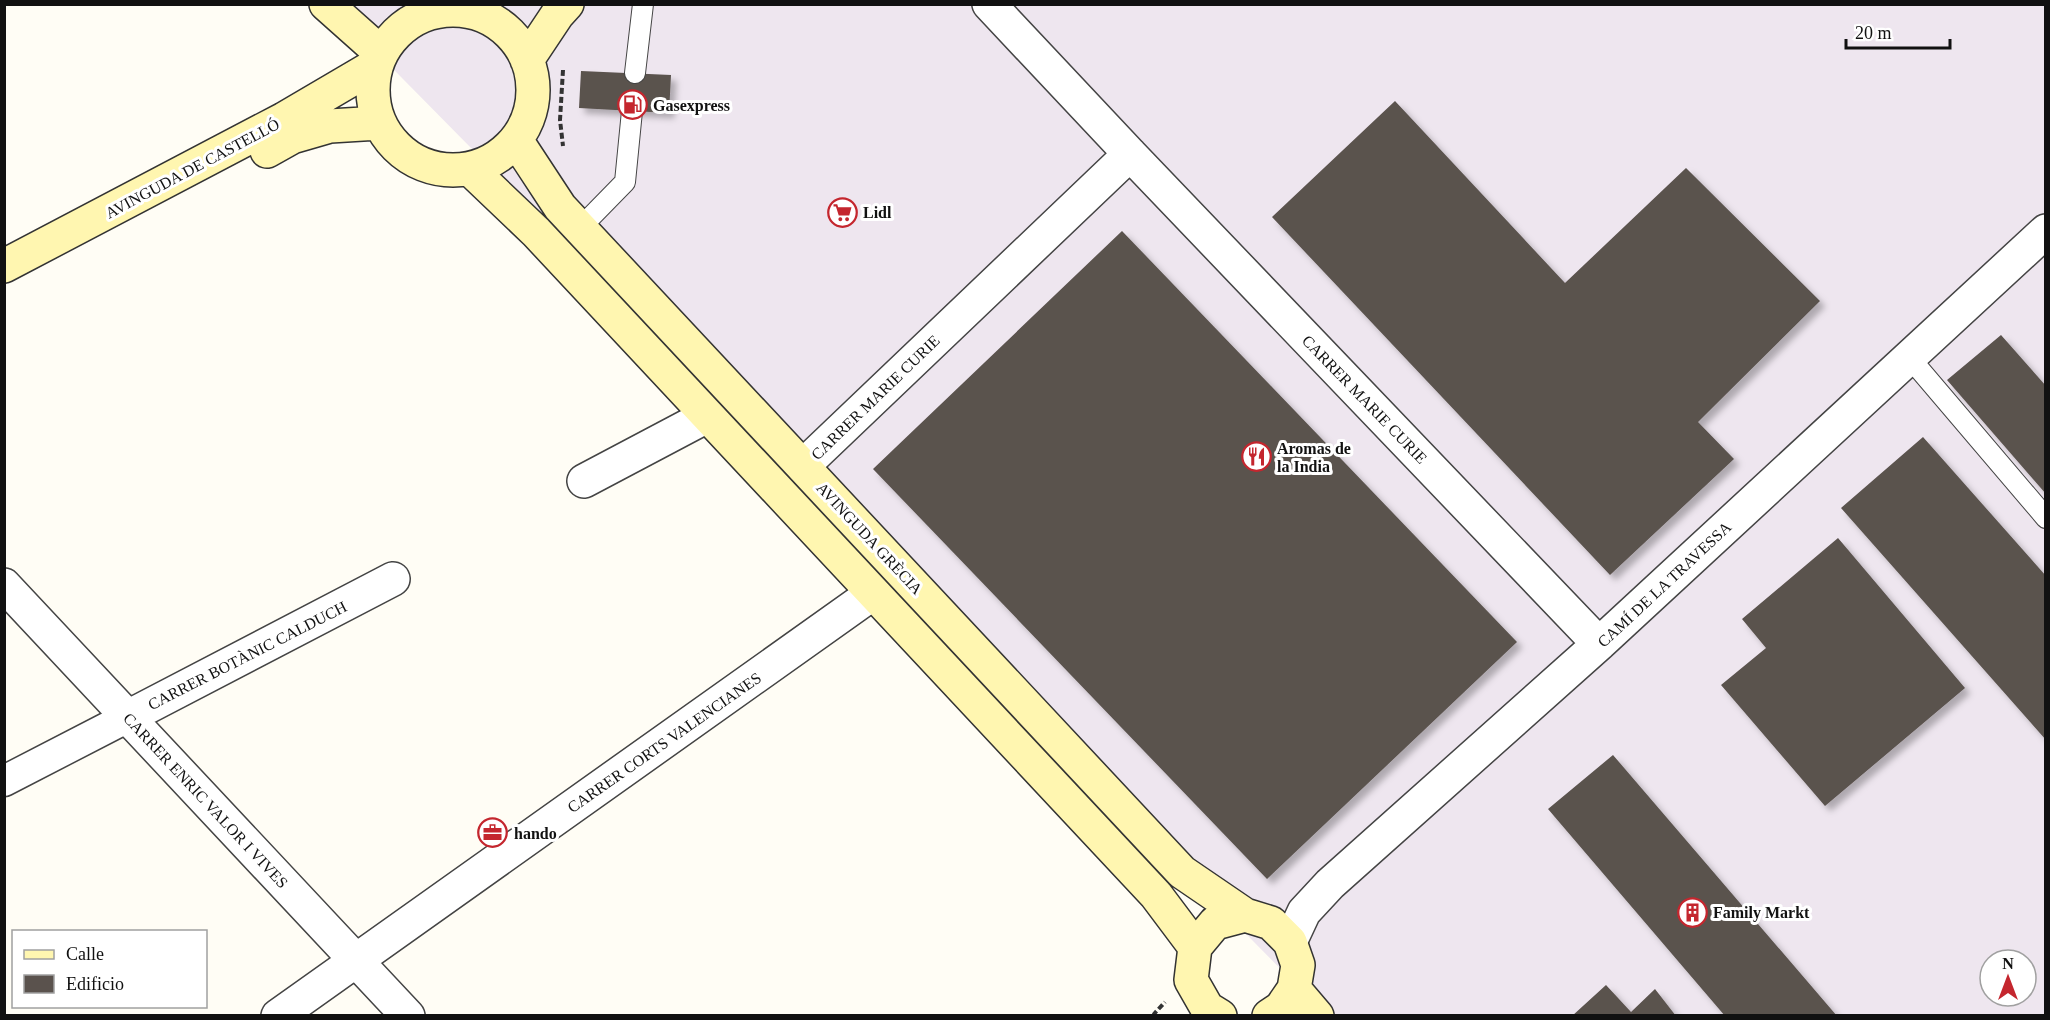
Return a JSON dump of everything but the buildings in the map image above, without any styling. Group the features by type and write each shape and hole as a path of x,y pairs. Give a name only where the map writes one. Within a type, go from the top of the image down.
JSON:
{"main road":[{"path":"326,4 379,59"},
{"path":"527,60 567,4"},
{"path":"488,8 496,23 515,39 527,60 533,80 533,101 527,122 516,140 496,158 470,169 442,170 416,162 394,146 379,123 373,104 372,84 379,59 398,31 420,17 447,10 488,8"},
{"name":"AVINGUDA DE CASTELLÓ","path":"4,266 284,119 379,59"},
{"name":"AVINGUDA DE CASTELLÓ","path":"4,288 292,137 330,126 379,123"},
{"name":"AVINGUDA GRÈCIA","path":"516,140 560,207 1182,872 1245,915 1271,923 1290,942"},
{"path":"470,169 536,232 1156,895 1195,947"},
{"path":"1207,1013 1191,980 1195,947 1215,924 1245,915"},
{"path":"1269,1016 1281,1008 1294,989 1298,965 1290,942"},
{"path":"1294,989 1317,1016"}],"street":[{"name":"CARRER MARIE CURIE","path":"989,4 1599,644"},
{"name":"CARRER MARIE CURIE","path":"803,466 1130,154"},
{"name":"CAMÍ DE LA TRAVESSA","path":"1290,942 1304,912 1330,884 1599,644 2046,231"},
{"path":"584,481 707,416"},
{"name":"CARRER BOTÀNIC CALDUCH","path":"4,781 393,579"},
{"name":"CARRER ENRIC VALOR I VIVES","path":"4,585 408,1016"},
{"name":"CARRER CORTS VALENCIANES","path":"278,1016 873,593"}],"lane":[{"path":"636,73 643,4"},
{"path":"580,228 625,182 632,111"},
{"path":"1909,357 2046,518"}],"shaded area":[{"path":"330,5 2045,5 2045,1015 1326,1015"}],"place":[{"name":"Gasexpress","path":"632,105"},
{"name":"Lidl","path":"842,212"},
{"name":"Aromas de la India","path":"1256,457"},
{"name":"hando","path":"493,833"},
{"name":"Family Markt","path":"1692,912"}]}
